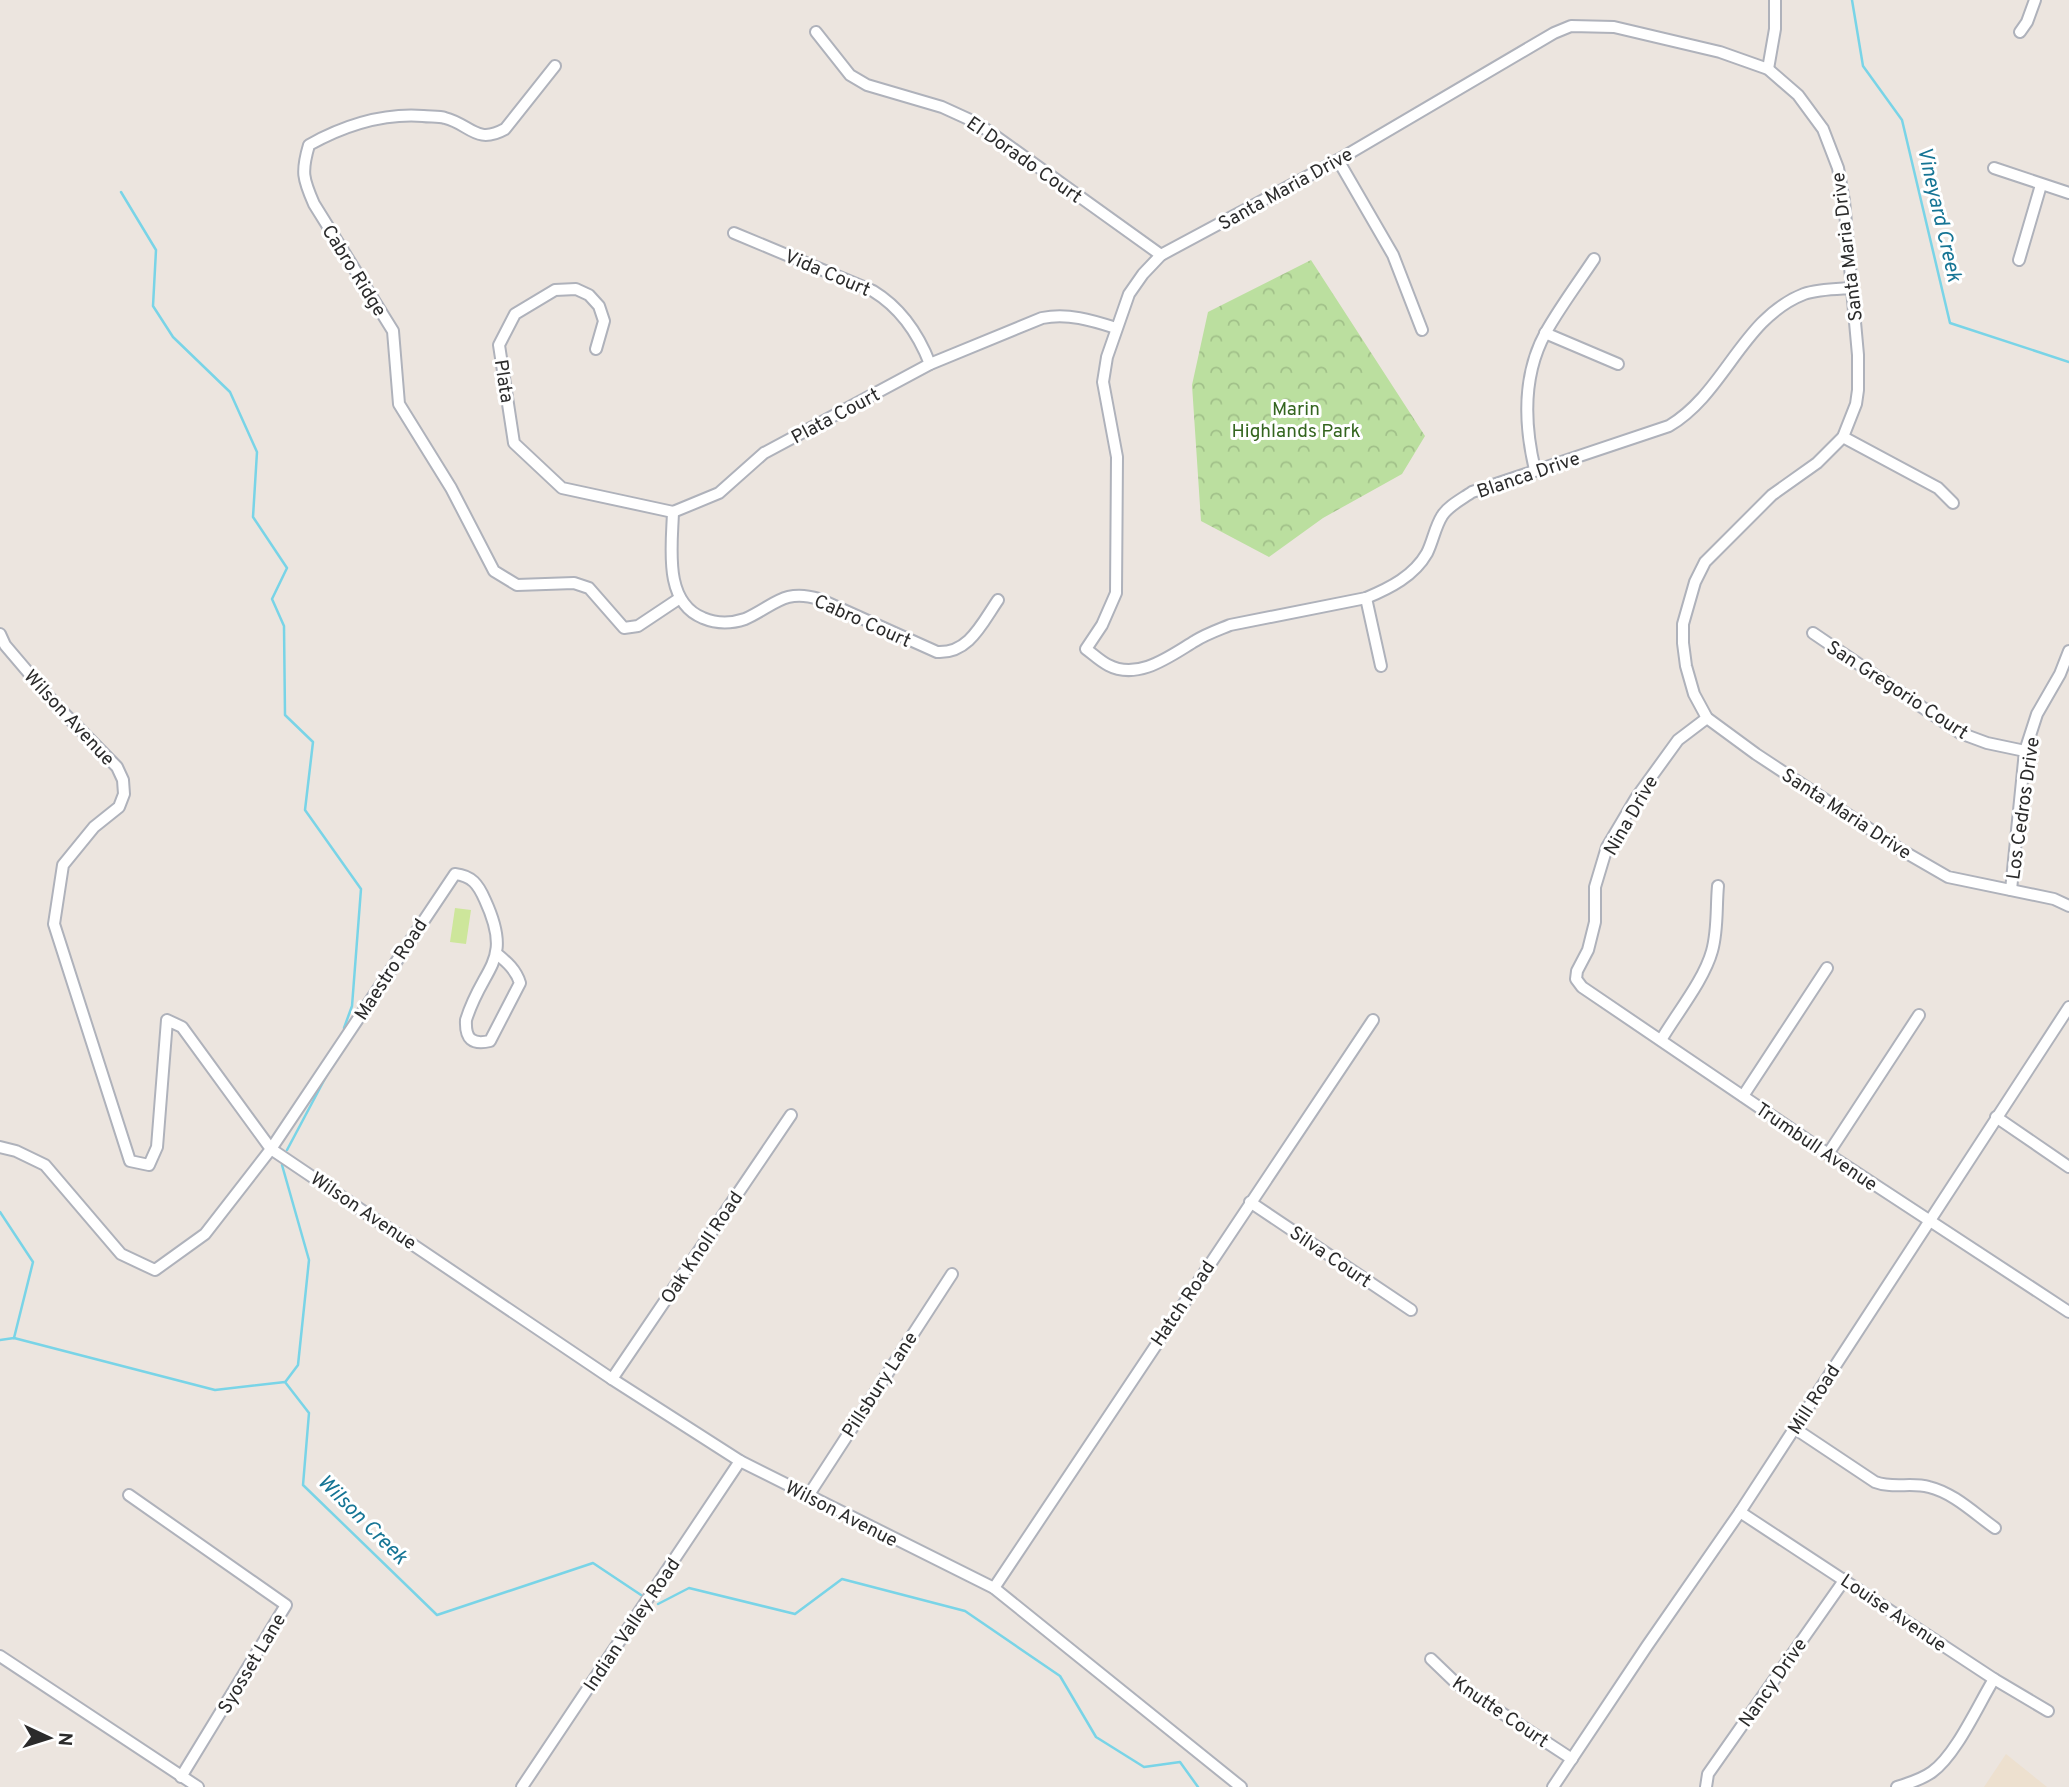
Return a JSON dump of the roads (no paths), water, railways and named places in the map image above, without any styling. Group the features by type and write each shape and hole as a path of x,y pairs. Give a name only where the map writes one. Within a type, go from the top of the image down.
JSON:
{"street":[{"path":"1768,69 1775,29 1775,0"},
{"path":"2020,32 2035,0"},
{"name":"Santa Maria Drive","path":"1086,649 1102,625 1115,593 1117,457 1103,382 1107,357 1129,294 1161,255 1338,160 1570,26 1614,27 1720,52 1768,69 1804,103 1832,147 1843,191 1858,355 1858,390 1843,437 1817,463 1772,495 1705,562 1695,582 1685,614 1683,643 1694,694 1707,718 1903,851 1948,877 2054,899 2069,906"},
{"name":"El Dorado Court","path":"816,32 850,75 867,85 942,107 977,123 1161,255"},
{"name":"Cabro Ridge","path":"555,66 505,129 493,135 476,134 446,118 384,116 327,135 309,145 302,167 304,182 314,204 393,331 400,404 451,488 494,571 517,585 574,583 589,588 624,628 638,626 680,598"},
{"path":"1338,160 1393,256 1422,330"},
{"path":"1994,168 2069,193"},
{"path":"2019,260 2041,185"},
{"name":"Vida Court","path":"734,233 887,299 906,319 923,344 930,364"},
{"path":"1535,470 1526,408 1531,376 1545,333 1594,259"},
{"name":"Blanca Drive","path":"1086,649 1109,666 1126,670 1147,667 1230,625 1366,598 1400,581 1416,568 1427,553 1442,516 1452,505 1472,492 1670,426 1683,418 1707,395 1772,312 1805,294 1852,288"},
{"name":"Plata","path":"596,349 604,321 599,306 589,295 576,289 555,290 515,314 499,345 514,443 562,488 673,512"},
{"name":"Plata Court","path":"673,512 719,493 764,453 930,364 1042,318 1060,315 1079,317 1116,328"},
{"path":"1545,333 1618,364"},
{"path":"1843,437 1938,488 1953,503"},
{"path":"673,512 673,579 680,598"},
{"name":"Cabro Court","path":"680,598 694,614 712,621 728,623 745,619 790,595 808,595 937,652 946,653 964,647 998,600"},
{"path":"1366,598 1381,666"},
{"name":"San Gregorio Court","path":"1813,633 1960,733 1987,743 2025,751"},
{"name":"Wilson Avenue","path":"0,634 5,645 55,705 117,767 123,780 124,794 119,807 94,827 63,865 54,924 130,1161 149,1165 157,1147 167,1020 182,1027 271,1149 612,1379 740,1461 993,1588 1241,1787"},
{"name":"Los Cedros Drive","path":"2011,890 2025,751 2037,714 2060,674 2069,651"},
{"name":"Nina Drive","path":"1577,971 1588,950 1595,922 1595,887 1607,847 1636,798 1678,740 1707,718"},
{"name":"Maestro Road","path":"271,1149 455,874 472,879 480,888 498,933 497,954"},
{"path":"1661,1040 1705,969 1711,954 1716,928 1718,886"},
{"path":"497,954 510,965 520,983 491,1041 481,1043 470,1039 465,1032 466,1020 497,954"},
{"path":"1743,1096 1827,968"},
{"name":"Trumbull Avenue","path":"1577,971 1576,979 1581,987 2069,1312"},
{"name":"Mill Road","path":"1553,1787 1740,1513 2069,1007"},
{"path":"1828,1154 1919,1015"},
{"name":"Hatch Road","path":"993,1588 1373,1020"},
{"name":"Oak Knoll Road","path":"612,1379 791,1115"},
{"path":"1996,1117 2069,1167"},
{"path":"0,1147 16,1151 45,1165 121,1254 155,1270 205,1234 271,1149"},
{"name":"Silva Court","path":"1250,1202 1411,1310"},
{"name":"Pillsbury Lane","path":"808,1496 952,1274"},
{"path":"1794,1428 1875,1482 1886,1486 1918,1485 1945,1492 1995,1528"},
{"name":"Indian Valley Road","path":"522,1787 740,1461"},
{"name":"Syosset Lane","path":"129,1495 286,1605 181,1776"},
{"name":"Louise Avenue","path":"1740,1513 1845,1579 1994,1679 2048,1711"},
{"name":"Nancy Drive","path":"1706,1787 1708,1774 1845,1579"},
{"path":"0,1656 198,1787"},
{"name":"Knutte Court","path":"1431,1660 1456,1683 1573,1759"},
{"path":"1896,1787 1933,1772 1946,1760 1994,1679"}],"waterway":[{"name":"Vineyard Creek","path":"1852,0 1863,66 1902,120 1950,323 2069,362"},
{"path":"121,192 156,250 153,306 173,337 230,392 257,452 253,517 287,568 272,599 284,626 285,715 313,742 305,810 361,889 352,1006 344,1028"},
{"path":"287,1150 329,1071"},
{"path":"282,1165 309,1260 298,1365 286,1381"},
{"path":"0,1212 33,1262 14,1338"},
{"name":"Wilson Creek","path":"0,1340 14,1338 215,1390 285,1382 309,1413 303,1485 437,1615 593,1563 641,1595"},
{"name":"Wilson Creek","path":"658,1604 689,1588 795,1614 842,1579 965,1611 1060,1676 1096,1737 1144,1767 1180,1762 1198,1787"}],"park label":[{"name":"Marin Highlands Park","path":"1296,419"}]}
